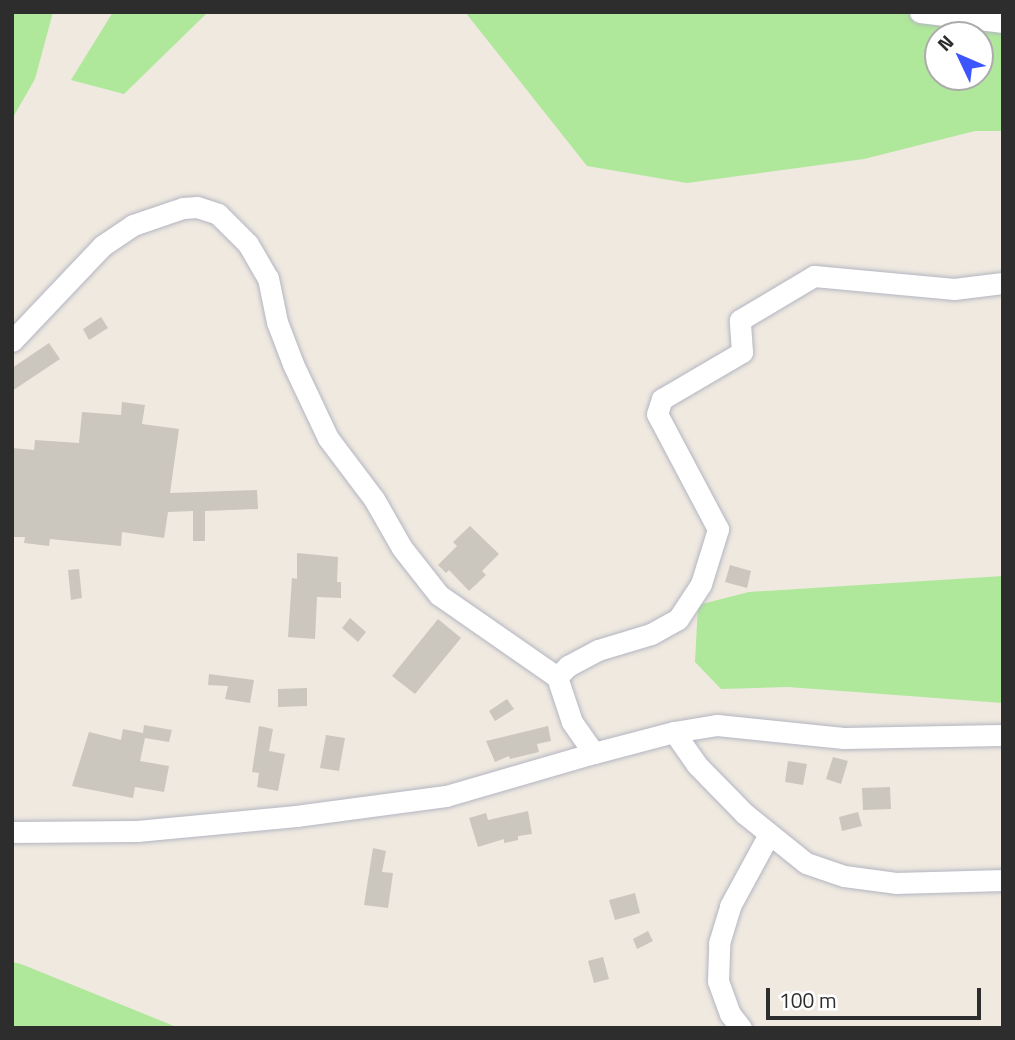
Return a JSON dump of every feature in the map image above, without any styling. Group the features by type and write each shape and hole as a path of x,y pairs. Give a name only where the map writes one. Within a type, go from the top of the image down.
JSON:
{"street":[{"path":"920,12 1003,22"},
{"path":"12,341 102,246 133,225 183,208 197,207 218,214 248,244 268,278 277,322 293,364 328,438 374,499 402,548 439,595 557,677 572,722 594,753"},
{"path":"557,677 568,666 598,650 651,634 678,619 701,584 718,528 657,414 662,399 742,352 740,320 814,276 954,289 1003,283"},
{"path":"12,832 137,831 296,816 446,796 674,732 718,725 843,738 1003,735"},
{"path":"674,732 697,765 768,836 806,863 871,881 1003,880"},
{"path":"741,1028 730,1014 718,981 719,943 730,906 768,836"}],"green space":[{"path":"12,12 53,12 35,79 12,119"},
{"path":"113,12 208,12 124,94 71,80"},
{"path":"465,12 1003,12 1003,131 975,131 864,159 687,183 587,166"},
{"path":"1003,576 1003,703 788,687 721,689 695,662 698,605 749,592"},
{"path":"12,962 21,964 179,1028 12,1028"}],"building":[{"path":"101,317 108,328 89,340 83,329"},
{"path":"49,343 60,359 12,391 12,368"},
{"path":"122,402 145,405 142,424 179,429 170,493 257,490 258,509 205,511 205,541 193,541 193,511 168,512 164,538 122,532 121,546 50,539 49,546 24,543 25,537 12,537 12,448 34,450 35,440 79,443 82,412 121,415"},
{"path":"470,526 499,554 482,571 486,575 469,591 449,570 446,573 438,565 457,546 453,542"},
{"path":"297,553 338,557 337,582 341,582 341,598 317,597 315,639 288,637 292,578 297,579"},
{"path":"730,565 751,571 747,588 725,582"},
{"path":"79,569 82,598 71,600 68,570"},
{"path":"350,618 366,632 358,642 342,628"},
{"path":"438,619 461,638 415,694 392,676"},
{"path":"209,674 254,680 250,703 225,699 228,686 208,685"},
{"path":"307,688 307,706 278,707 278,689"},
{"path":"507,699 514,709 495,721 489,711"},
{"path":"144,725 172,730 169,742 145,738 140,761 169,766 164,792 135,787 133,798 72,786 89,732 121,740 123,729 143,733"},
{"path":"259,726 273,729 269,751 285,754 278,791 257,787 259,773 252,772"},
{"path":"548,726 551,741 537,744 539,752 510,759 509,756 495,762 486,741"},
{"path":"326,735 345,738 339,771 320,768"},
{"path":"833,757 848,761 841,784 826,779"},
{"path":"788,761 807,764 803,785 785,782"},
{"path":"890,787 891,809 863,810 862,788"},
{"path":"528,811 532,834 518,836 518,840 504,843 504,839 478,847 469,818 486,813 488,820"},
{"path":"858,812 862,826 842,831 839,817"},
{"path":"373,848 386,851 382,872 393,873 388,908 364,905"},
{"path":"635,893 640,913 615,920 609,900"},
{"path":"648,931 653,941 637,949 633,939"},
{"path":"603,957 609,979 594,983 588,961"}]}
